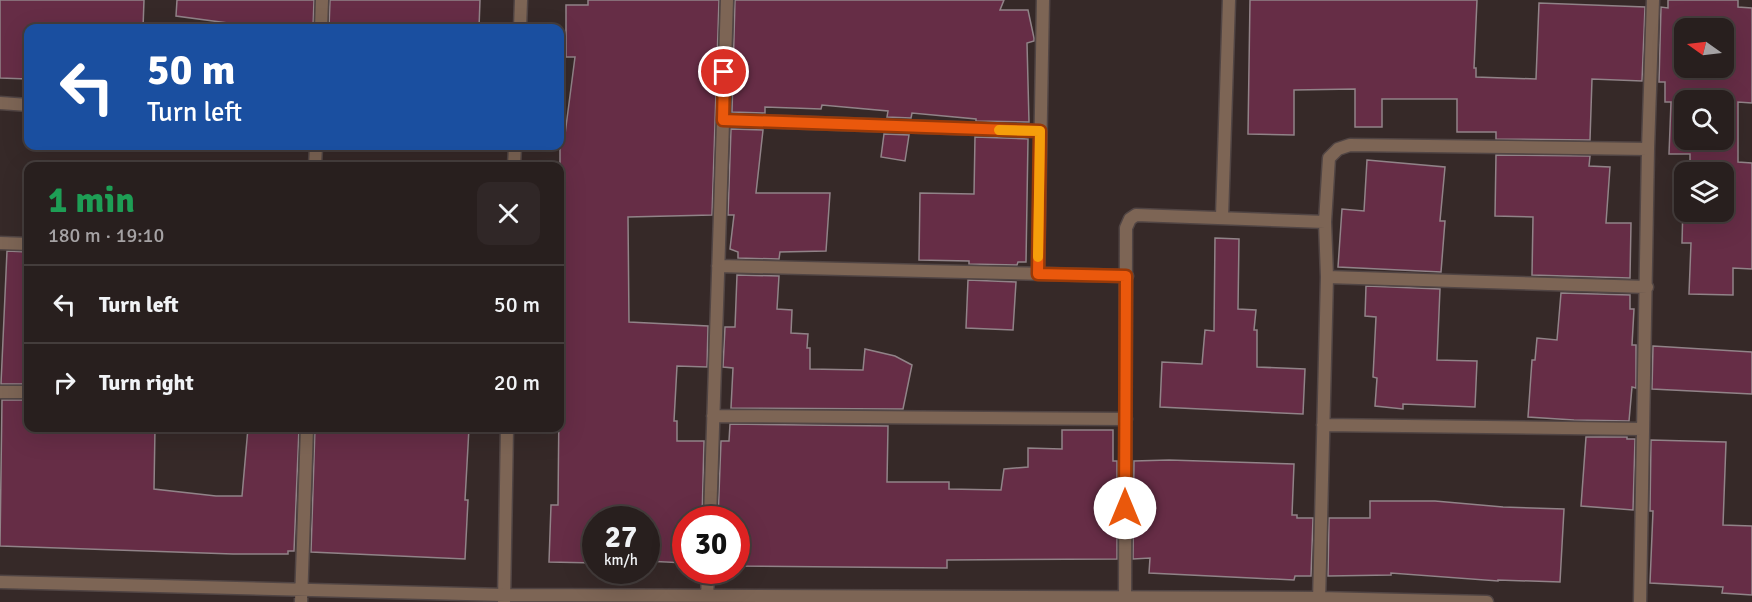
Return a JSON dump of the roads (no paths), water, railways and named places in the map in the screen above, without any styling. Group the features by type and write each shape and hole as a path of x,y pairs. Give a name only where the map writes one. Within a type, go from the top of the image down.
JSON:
{"street":[{"path":"321,24 322,0"},
{"path":"520,24 521,0"},
{"path":"710,506 727,0"},
{"path":"1038,274 1043,0"},
{"path":"1222,217 1229,0"},
{"path":"1640,602 1653,0"},
{"path":"0,103 24,105"},
{"path":"723,120 1040,131"},
{"path":"1319,600 1327,277 1325,222 1329,158 1338,149 1350,145 1648,149"},
{"path":"1125,600 1126,228 1130,219 1136,215 1325,222"},
{"path":"0,243 24,244"},
{"path":"718,266 1126,276"},
{"path":"1327,277 1647,287"},
{"path":"0,392 24,392"},
{"path":"713,416 1126,419"},
{"path":"1323,425 1643,429"},
{"path":"301,596 307,432"},
{"path":"504,598 507,432"},
{"path":"0,582 301,596 1487,602"},
{"path":"707,599 708,584"}]}
